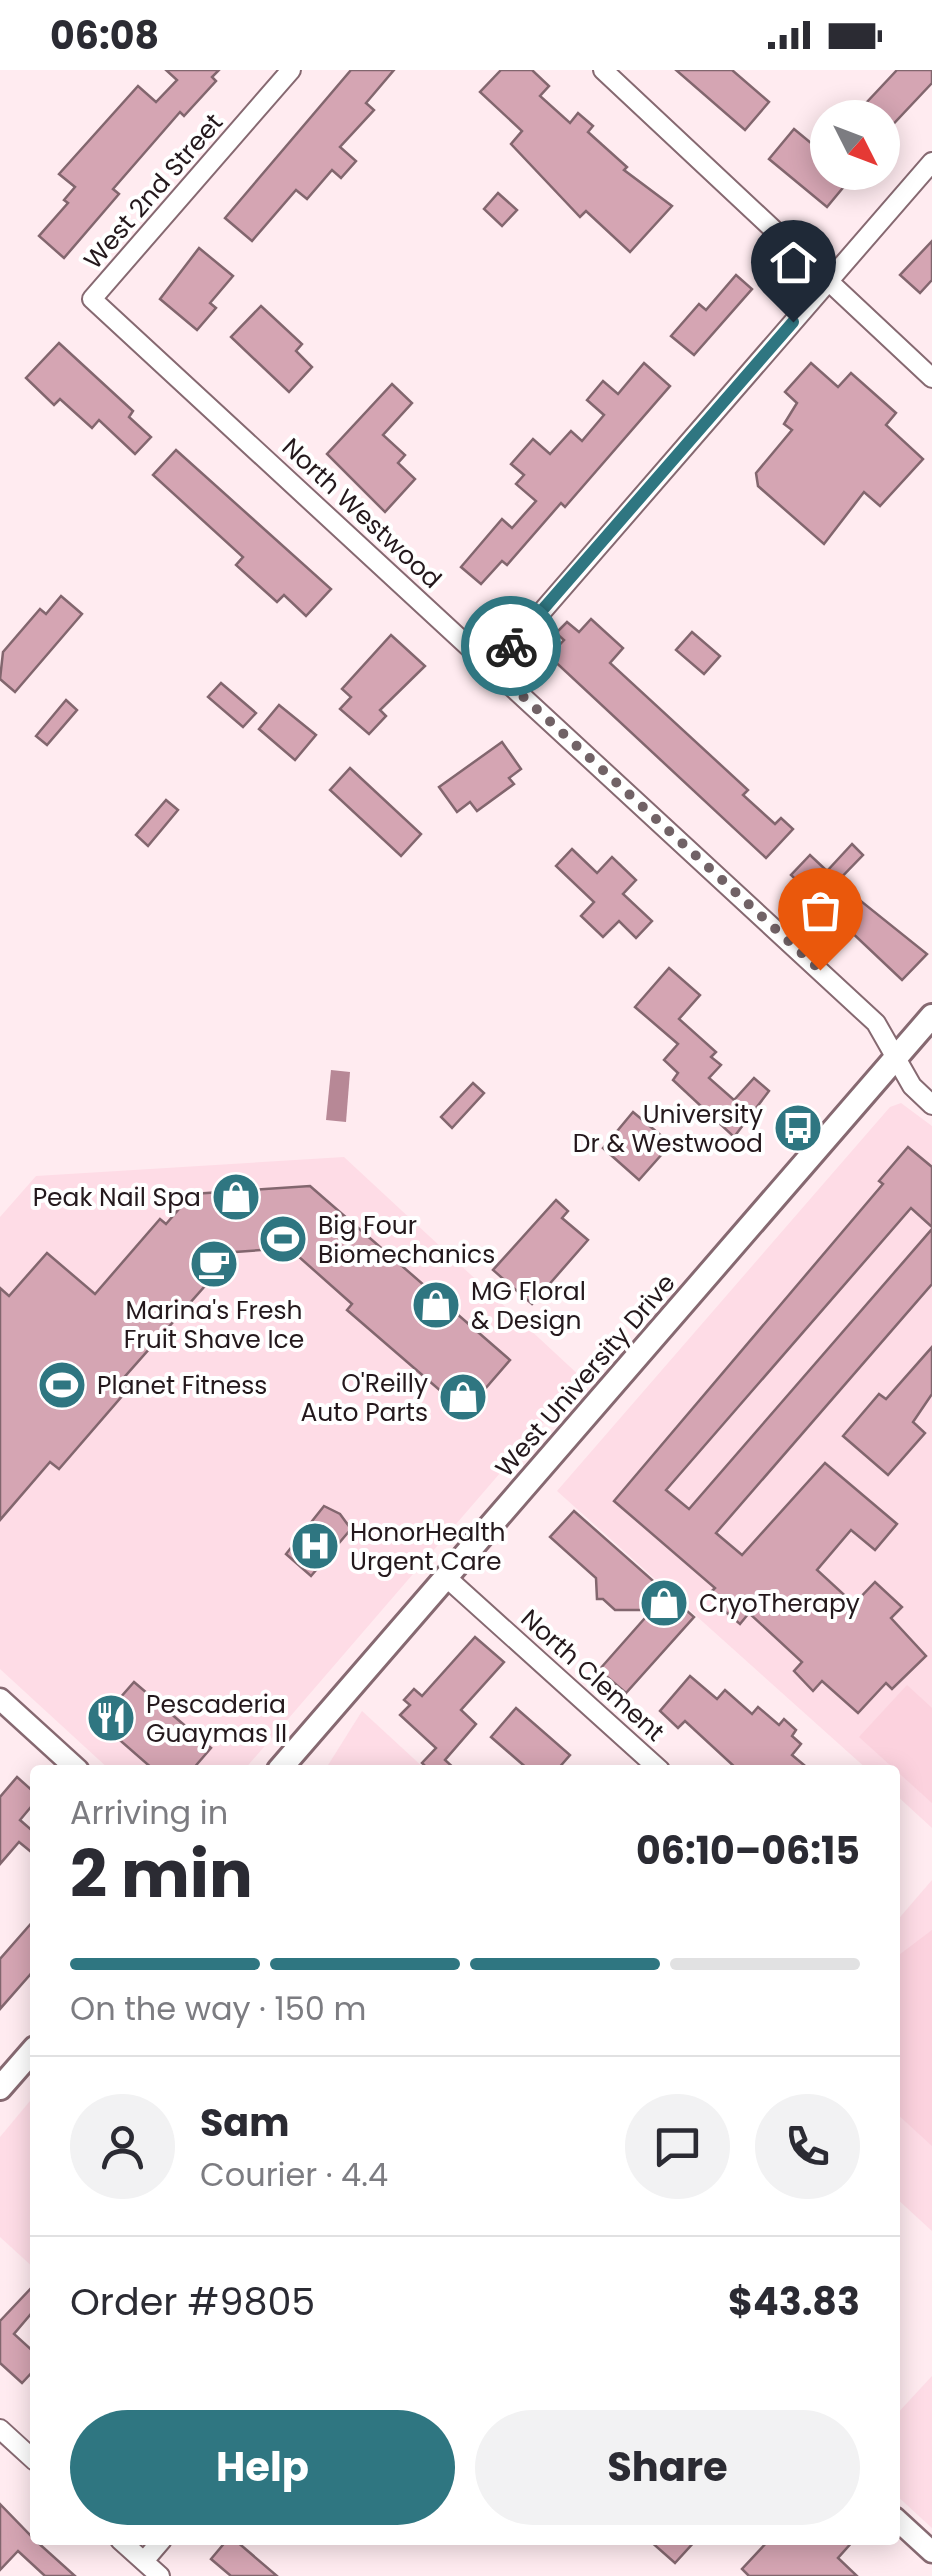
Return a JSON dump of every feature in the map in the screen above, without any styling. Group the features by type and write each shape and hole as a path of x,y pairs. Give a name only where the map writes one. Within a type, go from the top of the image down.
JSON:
{"main road":[{"name":"West University Drive","path":"283,1765 932,1016"},
{"path":"0,2088 30,2054"}],"street":[{"name":"West 2nd Street","path":"92,298 291,70"},
{"path":"603,70 932,378"},
{"path":"492,668 932,162"},
{"name":"North Westwood","path":"92,298 876,1024 912,1086 932,1105"},
{"name":"North Clement","path":"447,1578 654,1765"},
{"path":"4,1711 72,1765"},
{"path":"0,2429 30,2456"},
{"path":"900,2523 932,2552"},
{"path":"126,2545 160,2576"},
{"path":"144,2561 158,2545"}],"shaded area":[{"path":"331,1070 350,1072 346,1122 326,1120"},
{"path":"901,1103 932,1126 932,1828 900,1799 900,1765 862,1765 557,1491 890,1107"},
{"path":"344,1157 582,1378 248,1765 105,1765 0,1669 0,1217 36,1176"},
{"path":"907,1685 932,1708 932,1803 900,1774 900,1765 890,1765 859,1737"},
{"path":"362,1711 421,1765 328,1765"},
{"path":"932,1880 932,2231 900,2202 900,1917"},
{"path":"932,1930 932,2146 900,2117 900,1954"},
{"path":"30,2101 30,2264 0,2237 0,2137"},
{"path":"932,2376 932,2528 900,2499 900,2411"}],"building":[{"path":"166,70 219,70 212,77 216,81 184,116 180,112 113,189 119,194 64,258 39,236 68,203 64,200 75,187 59,174 138,86 156,102 177,80"},
{"path":"351,70 394,70 366,103 374,110 340,147 356,161 341,178 332,170 307,199 296,190 252,241 225,218"},
{"path":"501,70 532,70 549,86 540,96 570,123 578,113 593,126 588,132 627,167 624,170 672,206 630,252 586,211 580,217 511,144 522,131 480,92"},
{"path":"676,70 732,70 769,102 745,130"},
{"path":"897,70 932,70 932,83 900,117 900,100 869,100"},
{"path":"794,129 810,142 810,190 841,190 827,207 769,159"},
{"path":"498,193 517,210 502,226 484,209"},
{"path":"932,241 932,280 920,293 900,275"},
{"path":"199,248 233,276 210,303 216,308 197,330 160,299"},
{"path":"736,275 752,289 694,355 671,336 699,304 706,310"},
{"path":"261,306 302,344 296,351 312,367 289,392 231,337"},
{"path":"59,343 133,411 129,417 151,437 135,454 99,420 92,428 60,399 54,405 26,378"},
{"path":"644,363 670,386 565,507 561,503 507,565 502,561 481,584 461,567 502,519 512,528 536,501 516,484 524,475 511,464 533,439 550,454 571,431 582,441 604,415 587,400 603,381 618,394"},
{"path":"811,363 838,387 851,373 896,413 886,425 923,459 880,506 864,492 824,544 758,486 756,473 792,430 784,424 797,403 785,392"},
{"path":"392,384 412,403 383,435 405,455 398,463 415,479 385,512 327,454"},
{"path":"176,450 331,589 306,616 284,595 277,602 236,565 243,557 153,475"},
{"path":"61,596 82,614 15,692 0,679 3,652 40,609 46,614"},
{"path":"591,619 623,648 610,663 748,790 743,795 775,824 781,818 793,829 766,858 549,656 564,640 556,633 567,622 579,632"},
{"path":"692,632 720,656 704,674 676,650"},
{"path":"391,635 425,666 380,710 386,716 369,734 340,709 351,697 342,689"},
{"path":"221,683 256,713 243,727 208,697"},
{"path":"66,700 77,710 47,745 36,736"},
{"path":"279,705 316,735 295,760 259,729"},
{"path":"502,742 521,769 509,778 514,784 477,811 470,802 457,812 439,787"},
{"path":"350,768 421,834 401,856 330,790"},
{"path":"166,800 178,810 148,846 136,835"},
{"path":"852,844 863,855 837,882 927,954 902,980 791,875 810,855 827,871"},
{"path":"572,849 597,873 612,857 636,880 623,894 652,921 636,938 619,921 603,937 581,916 594,902 556,866"},
{"path":"669,968 700,995 679,1019 716,1052 711,1057 721,1065 709,1078 734,1100 754,1078 769,1091 734,1137 673,1080 678,1073 664,1060 678,1044 635,1007"},
{"path":"473,1083 484,1093 452,1128 441,1117"},
{"path":"633,1112 671,1144 639,1180 603,1148"},
{"path":"908,1147 932,1167 932,1227 911,1208 666,1490 689,1509 932,1229 932,1284 716,1533 742,1555 825,1463 897,1524 875,1550 851,1530 817,1570 854,1604 875,1582 902,1607 891,1618 926,1656 892,1689 886,1683 858,1713 822,1681 813,1691 794,1671 802,1662 749,1613 740,1624 707,1596 715,1588 614,1501 883,1184 879,1181"},
{"path":"310,1186 510,1360 465,1412 347,1310 352,1304 289,1248 235,1252 121,1381 129,1388 59,1469 50,1462 0,1520 0,1288 9,1296 47,1253 95,1294 160,1219 166,1224 192,1194"},
{"path":"556,1200 568,1211 562,1218 588,1240 532,1304 493,1270"},
{"path":"932,1347 932,1394 913,1422 925,1433 888,1475 843,1436 879,1394 886,1399"},
{"name":"HonorHealth Urgent Care","path":"324,1506 340,1514 351,1529 311,1576 286,1554"},
{"path":"574,1511 694,1617 626,1693 599,1670 652,1610 615,1610 603,1599 597,1599 596,1578 550,1537"},
{"path":"475,1637 504,1662 461,1710 476,1724 445,1760 450,1765 424,1765 436,1748 400,1715 410,1705 404,1700 414,1689 422,1696"},
{"path":"690,1676 717,1699 725,1690 752,1714 758,1707 779,1725 784,1719 796,1730 792,1736 801,1744 792,1755 804,1765 733,1765 685,1721 678,1728 660,1711"},
{"path":"134,1682 211,1748 196,1765 148,1765 99,1722"},
{"path":"516,1708 570,1755 561,1765 523,1765 491,1737"},
{"path":"17,1777 30,1789 30,1808 20,1820 30,1829 30,1851 19,1842 0,1864 0,1797"},
{"path":"30,1925 30,1975 0,2009 0,1959"},
{"path":"30,2289 30,2315 14,2334 30,2348 30,2374 22,2383 0,2363 0,2321"},
{"path":"0,2504 30,2535 30,2545 41,2545 75,2576 45,2576 18,2551 0,2570"},
{"path":"223,2545 241,2545 277,2576 231,2576 211,2559"},
{"path":"655,2545 691,2545 675,2563"},
{"path":"764,2545 850,2545 838,2558 857,2576 749,2576 742,2569"}],"way so far":[{"path":"511,646 492,668 820,970"}],"place":[{"name":"University Dr & Westwood","path":"798,1128"},
{"name":"Peak Nail Spa","path":"236,1197"},
{"name":"Big Four Biomechanics","path":"283,1239"},
{"name":"Marina's Fresh Fruit Shave Ice","path":"214,1264"},
{"name":"MG Floral & Design","path":"436,1305"},
{"name":"Planet Fitness","path":"62,1385"},
{"name":"O'Reilly Auto Parts","path":"463,1397"},
{"name":"HonorHealth Urgent Care","path":"315,1546"},
{"name":"CryoTherapy","path":"664,1603"},
{"name":"Pescaderia Guaymas II","path":"111,1718"}],"route":[{"path":"511,646 793,322"}]}
